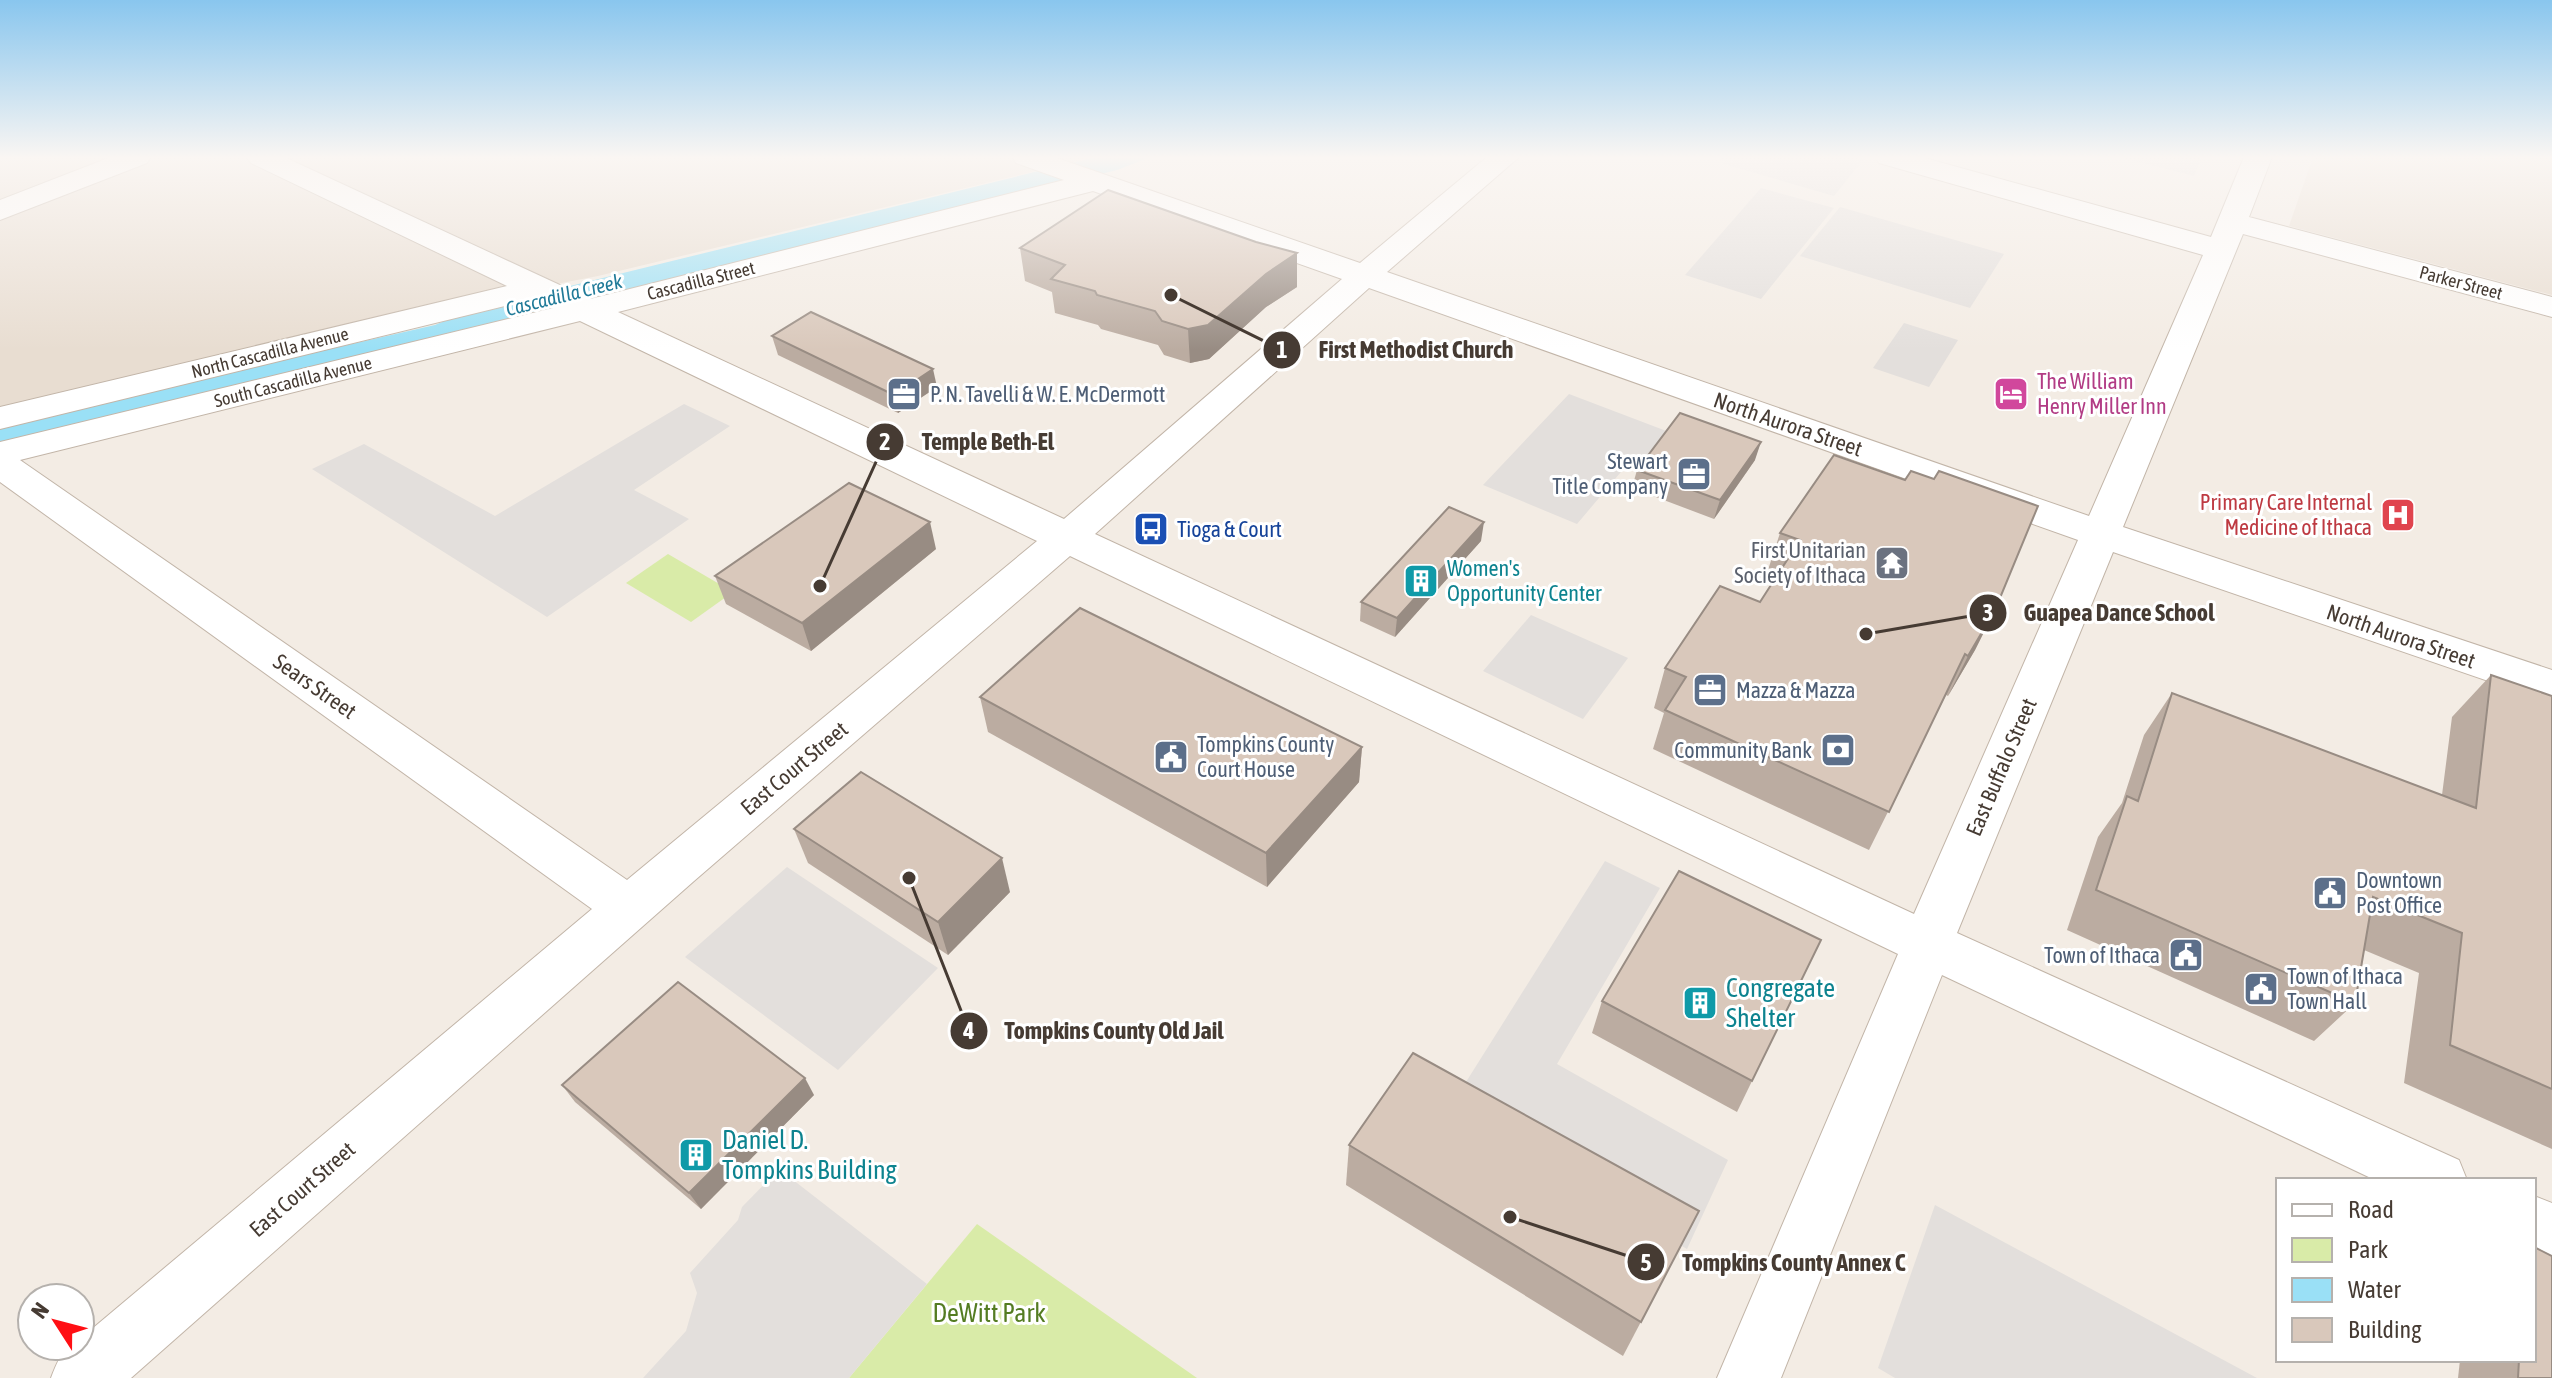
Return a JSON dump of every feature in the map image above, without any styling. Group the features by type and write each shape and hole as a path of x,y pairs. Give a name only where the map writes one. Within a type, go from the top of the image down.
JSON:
{"street":[{"path":"398,221 2434,1178"},
{"name":"Cascadilla Street","path":"586,310 937,221"},
{"name":"North Aurora Street","path":"1209,221 2101,534 2552,687"},
{"name":"East Court Street","path":"83,1378 1429,221"},
{"name":"Parker Street","path":"2163,221 2552,307"},
{"name":"East Buffalo Street","path":"1749,1378 1928,943 2232,221"},
{"name":"North Cascadilla Avenue","path":"0,418 540,288"},
{"name":"South Cascadilla Avenue","path":"0,454 586,310"},
{"name":"Sears Street","path":"0,464 630,909"}],"shaded area":[{"path":"0,221 826,221 598,276 472,300 0,412"},
{"path":"1732,221 1823,221 1761,299 1685,275"},
{"path":"1828,221 1890,221 2004,254 1970,308 1800,256"},
{"path":"2291,221 2552,221 2552,295 2289,226"},
{"path":"1904,323 1958,340 1929,387 1873,368"},
{"path":"1569,394 1669,432 1638,470 1626,466 1577,524 1483,485"},
{"path":"684,404 730,426 634,490 689,519 547,617 312,469 364,444 495,516"},
{"path":"1531,615 1628,658 1583,719 1483,671"},
{"path":"1605,861 1660,888 1557,1064 1728,1160 1687,1249 1449,1109"},
{"path":"787,867 938,968 838,1070 685,957"},
{"path":"779,1169 927,1284 849,1378 643,1378 686,1331 697,1293 690,1273 738,1220 742,1207"},
{"path":"1935,1205 2257,1378 1895,1378 1878,1368"}],"green space":[{"path":"668,554 733,592 691,622 626,583"},
{"name":"DeWitt Park","path":"977,1224 1197,1378 849,1378"}],"water":[{"name":"Cascadilla Creek","path":"834,221 909,221 0,445 0,424 435,325 468,311"}],"building":[{"path":"1061,221 1197,221 1297,253 1266,274 1208,325 1188,329 1162,321 1155,311 1051,279 1065,265 1020,248"},
{"path":"811,312 933,369 894,395 772,336"},
{"name":"Stewart Title Company","path":"1680,413 1761,442 1720,500 1637,470"},
{"path":"1834,455 1905,480 1911,471 1934,479 1939,471 2038,506 1995,610 1968,656 1965,654 1889,812 1665,710 1686,677 1665,668 1720,586 1760,602 1800,540 1780,533"},
{"path":"849,483 930,522 802,623 715,576"},
{"path":"1449,507 1484,522 1397,618 1361,602"},
{"name":"Tompkins County Court House","path":"1080,608 1362,747 1266,853 980,697"},
{"path":"2491,675 2552,696 2552,1089 2450,1045 2462,933 2373,897 2355,1003 2096,890 2127,796 2138,801 2172,693 2476,808"},
{"path":"861,772 1002,858 938,922 794,829"},
{"name":"Congregate Shelter","path":"1679,871 1821,940 1752,1081 1602,1001"},
{"name":"Daniel D. Tompkins Building","path":"678,982 805,1078 689,1193 562,1085"},
{"path":"1413,1053 1699,1211 1641,1322 1349,1145"},
{"path":"2536,1248 2552,1256 2552,1378 2518,1378 2519,1362 2536,1362"}],"place":[{"name":"First Methodist Church","path":"1171,295"},
{"name":"P. N. Tavelli & W. E. McDermott","path":"904,394"},
{"name":"The William Henry Miller Inn","path":"2011,394"},
{"name":"Stewart Title Company","path":"1694,474"},
{"name":"Primary Care Internal Medicine of Ithaca","path":"2398,515"},
{"name":"Tioga & Court","path":"1151,529"},
{"name":"First Unitarian Society of Ithaca","path":"1892,563"},
{"name":"Women's Opportunity Center","path":"1421,581"},
{"name":"Temple Beth-El","path":"820,586"},
{"name":"Guapea Dance School","path":"1866,634"},
{"name":"Mazza & Mazza","path":"1710,690"},
{"name":"Community Bank","path":"1838,750"},
{"name":"Tompkins County Court House","path":"1171,757"},
{"name":"Tompkins County Old Jail","path":"909,878"},
{"name":"Downtown Post Office","path":"2330,893"},
{"name":"Town of Ithaca","path":"2186,955"},
{"name":"Town of Ithaca Town Hall","path":"2261,989"},
{"name":"Congregate Shelter","path":"1700,1003"},
{"name":"Daniel D. Tompkins Building","path":"696,1155"},
{"name":"Tompkins County Annex C","path":"1510,1217"}]}
